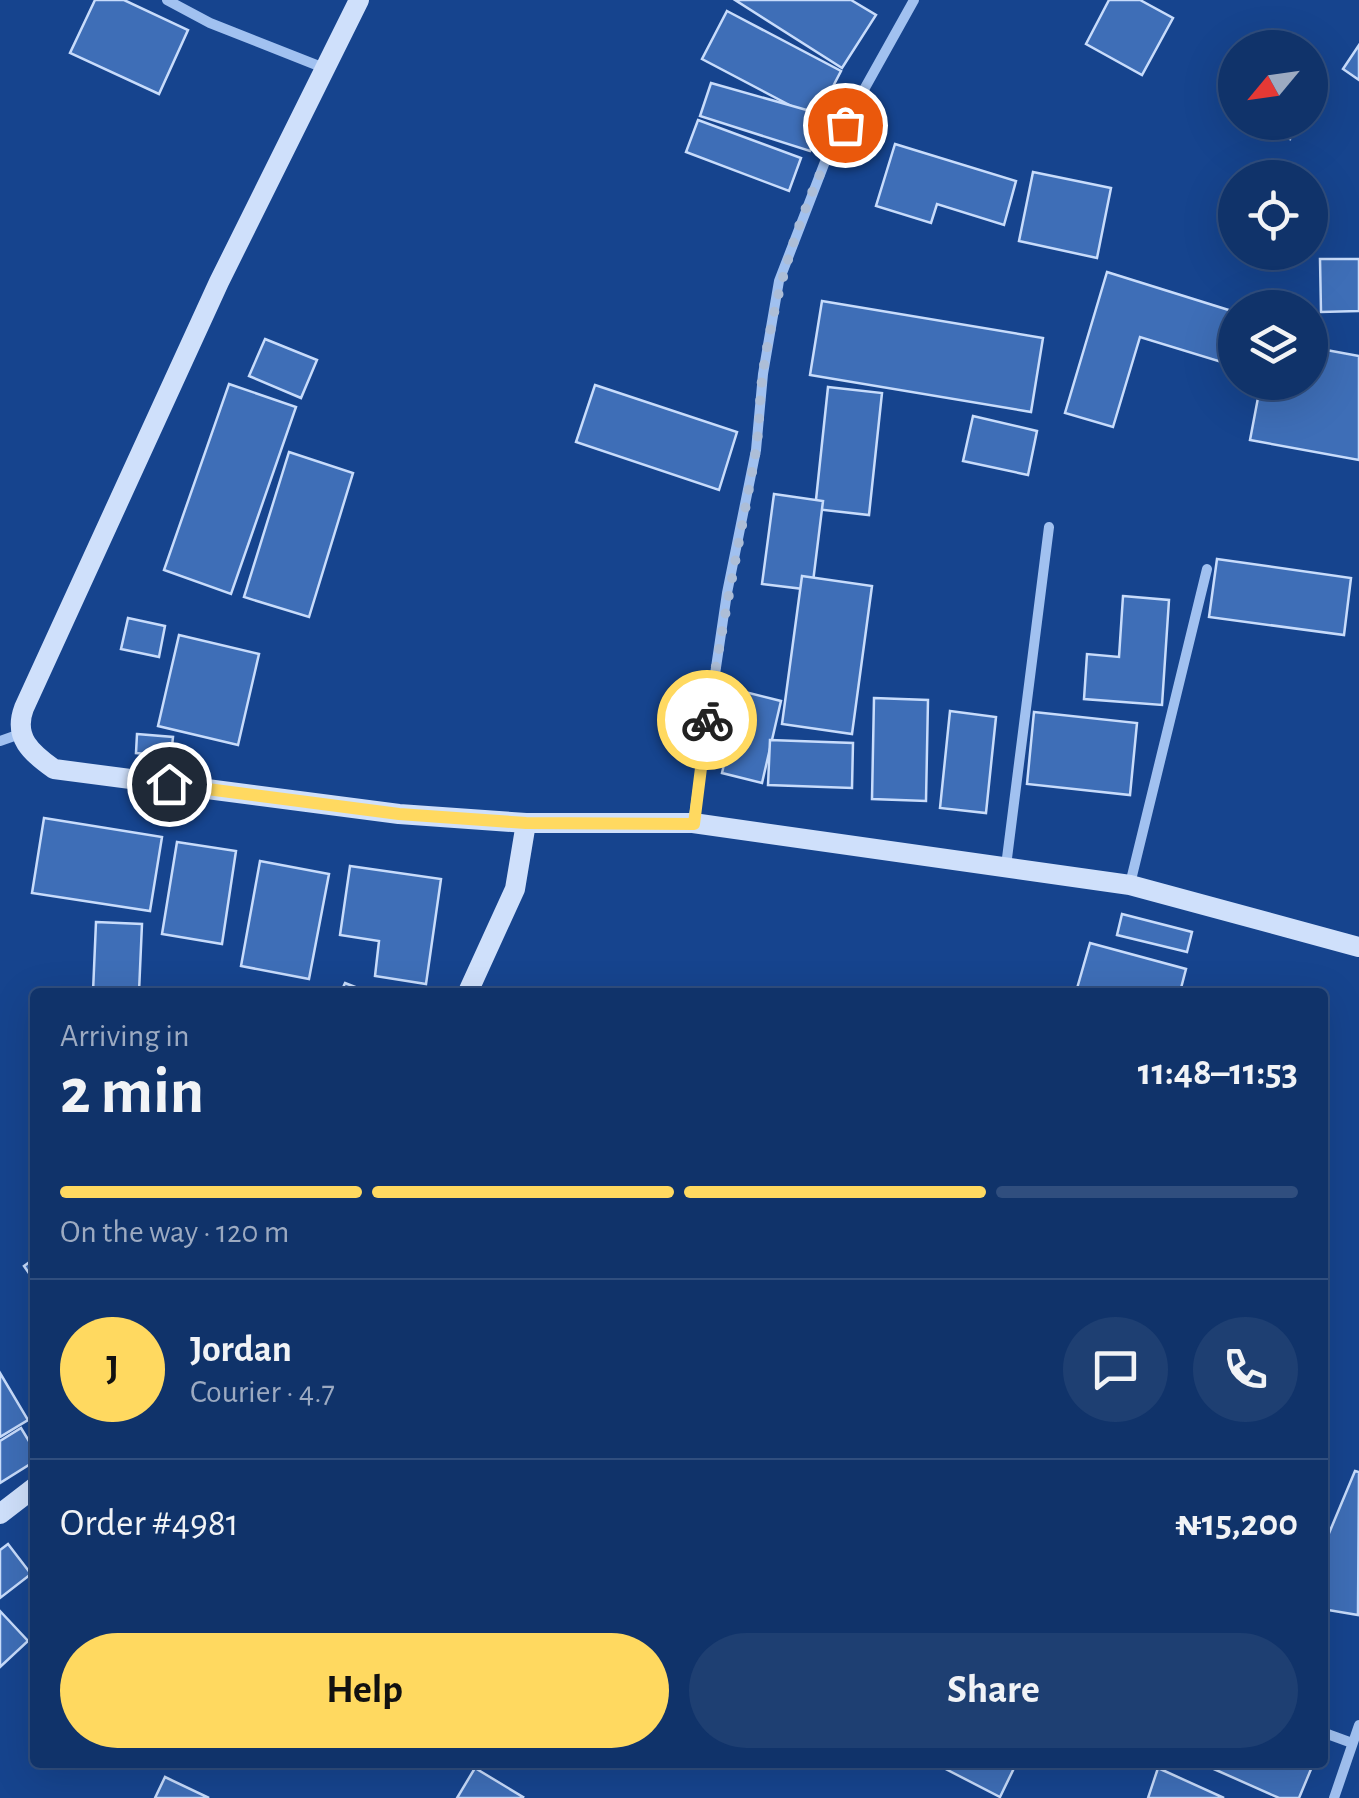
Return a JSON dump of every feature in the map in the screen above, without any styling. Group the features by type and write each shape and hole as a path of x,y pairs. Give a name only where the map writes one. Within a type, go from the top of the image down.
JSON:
{"street":[{"path":"167,0 210,23 324,68"},
{"path":"359,0 219,282 10,738 54,769 399,814 526,823 694,824 1006,866 1130,886 1359,946"},
{"path":"694,824 727,593 756,450 763,374 780,281 828,154 914,0"},
{"path":"1006,866 1049,528"},
{"path":"1130,886 1207,569"},
{"path":"470,988 515,889 526,823"},
{"path":"0,1514 30,1492"},
{"path":"1334,1798 1359,1725"},
{"path":"1328,1734 1352,1744"}],"building":[{"path":"95,0 124,0 188,30 159,94 70,53"},
{"path":"735,0 851,0 876,15 842,68"},
{"path":"1109,0 1140,0 1173,18 1142,75 1086,44"},
{"path":"727,11 841,71 816,119 702,59"},
{"path":"1359,45 1359,80 1343,69"},
{"path":"711,83 828,116 810,151 700,116"},
{"path":"698,120 801,158 789,191 686,152"},
{"path":"895,144 1016,181 1004,225 937,204 931,223 876,206"},
{"path":"1033,172 1111,188 1097,258 1019,241"},
{"path":"1328,259 1359,259 1359,311 1328,312 1328,290 1321,290 1320,270 1328,270"},
{"path":"1107,272 1218,307 1218,361 1140,337 1113,427 1065,413"},
{"path":"822,301 1043,338 1031,412 810,375"},
{"path":"265,339 317,360 301,398 249,376"},
{"path":"1328,350 1359,356 1359,460 1250,440 1258,400 1328,400"},
{"path":"229,384 296,407 231,594 164,570"},
{"path":"595,385 737,432 719,490 576,442"},
{"path":"828,387 882,393 869,515 815,509"},
{"path":"973,416 1037,431 1028,475 963,461"},
{"path":"289,452 353,473 309,617 244,597"},
{"path":"774,494 823,501 812,590 762,584"},
{"path":"1217,559 1351,578 1344,635 1209,617"},
{"path":"802,576 872,586 852,734 782,724"},
{"path":"1123,596 1169,600 1162,705 1084,699 1087,654 1119,657"},
{"path":"128,618 165,626 159,657 121,649"},
{"path":"179,635 259,654 238,745 158,726"},
{"path":"741,691 781,701 762,783 722,773"},
{"path":"874,698 928,700 926,801 872,799"},
{"path":"950,711 996,717 986,813 940,808"},
{"path":"1034,712 1137,723 1130,795 1027,784"},
{"path":"137,734 173,737 171,756 136,753"},
{"path":"770,740 853,743 852,788 768,785"},
{"path":"44,818 162,837 150,911 32,893"},
{"path":"177,842 236,851 222,944 162,934"},
{"path":"260,861 329,874 309,979 241,966"},
{"path":"350,866 441,879 426,984 375,976 379,941 340,935"},
{"path":"1122,914 1192,932 1187,952 1117,935"},
{"path":"96,922 142,924 139,988 93,988"},
{"path":"1090,943 1186,969 1181,988 1077,988"},
{"path":"0,1373 28,1420 0,1437"},
{"path":"21,1428 30,1443 30,1464 0,1483 0,1441"},
{"path":"1355,1471 1359,1472 1358,1615 1328,1610 1328,1536"},
{"path":"8,1544 30,1575 0,1598 0,1550"},
{"path":"0,1611 28,1641 0,1667"},
{"path":"475,1768 523,1797 457,1798"},
{"path":"944,1768 1014,1768 1000,1797"},
{"path":"1158,1768 1224,1798 1148,1798"},
{"path":"1212,1768 1312,1768 1299,1798 1279,1798"},
{"path":"165,1777 209,1798 155,1798"}],"way so far":[{"path":"707,720 756,450 763,374 780,281 828,154 845,125"}],"route":[{"path":"169,784 399,814 526,823 694,824 707,720"}]}
